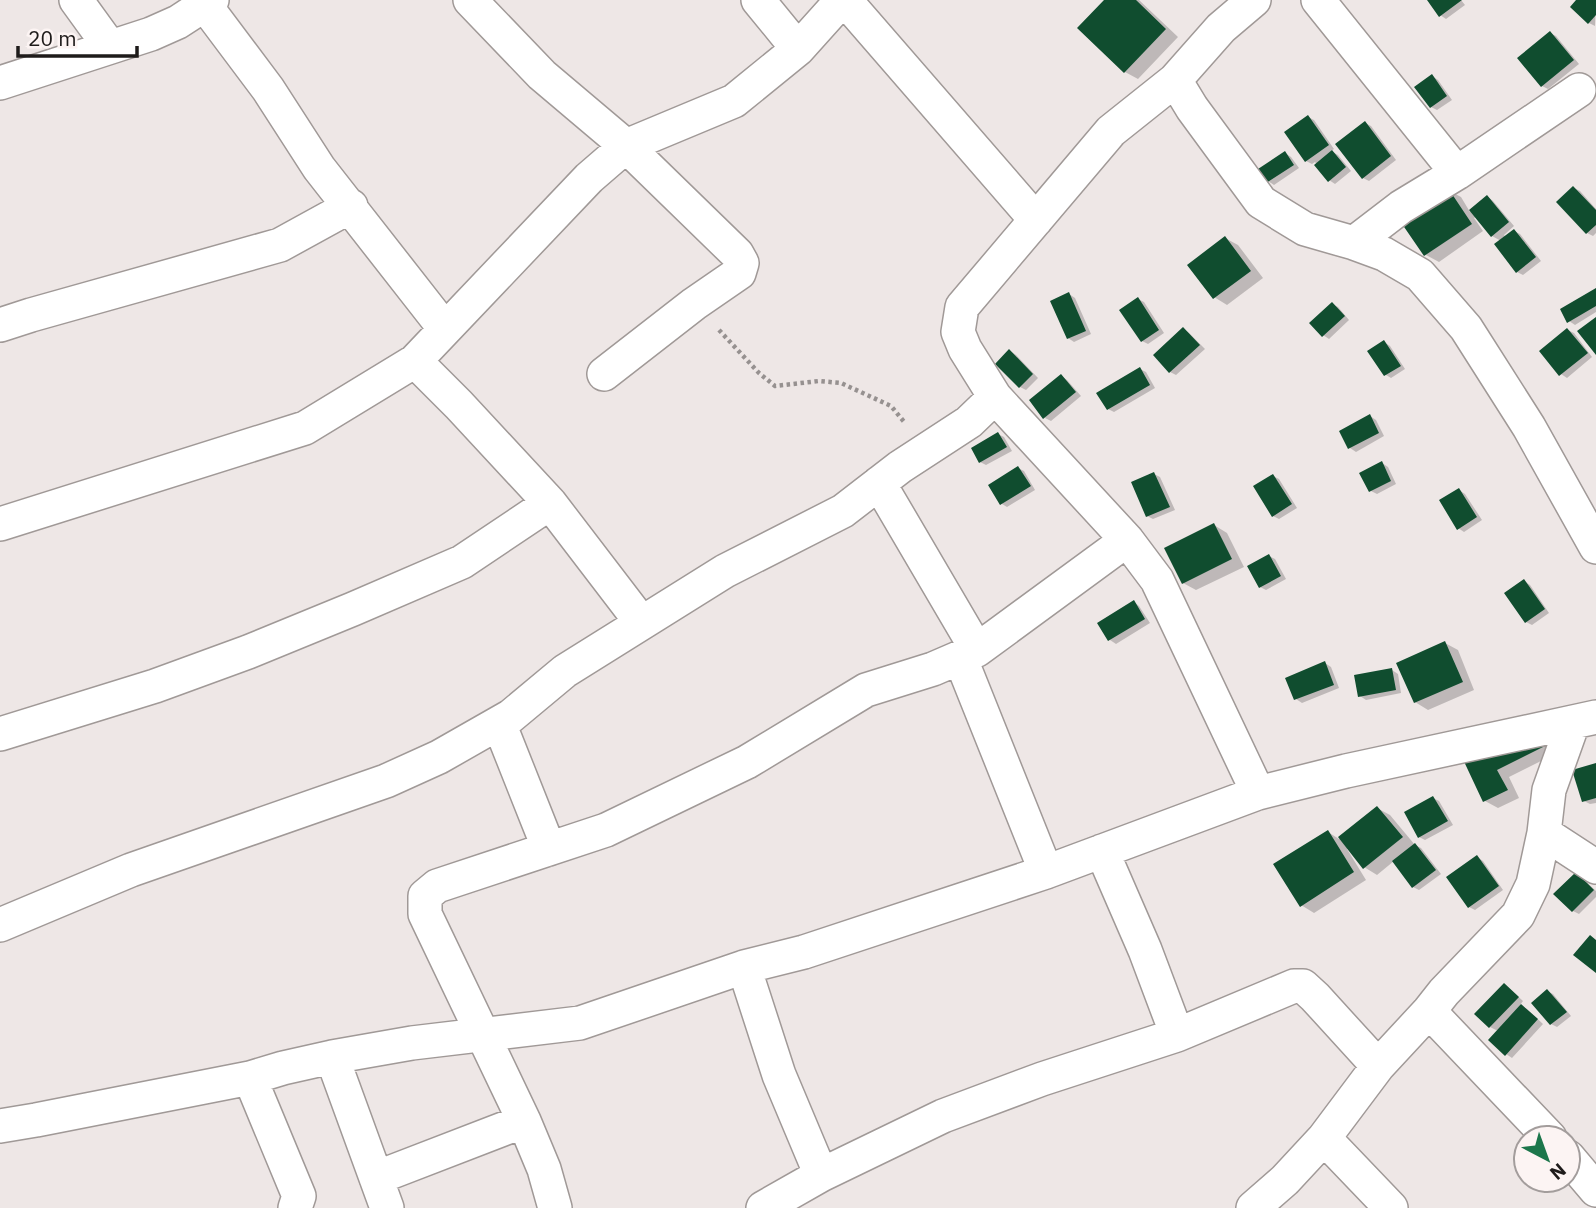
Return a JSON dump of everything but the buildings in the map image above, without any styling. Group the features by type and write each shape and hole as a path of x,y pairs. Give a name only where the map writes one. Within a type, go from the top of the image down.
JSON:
{"street":[{"path":"76,0 110,47"},
{"path":"470,0 542,75 626,146 737,254 742,263 739,273 694,304 604,374"},
{"path":"758,0 798,49"},
{"path":"0,524 305,428 415,361 589,178 626,146 734,101 798,49 844,0 1036,219"},
{"path":"1254,0 1221,28 1175,80 1111,131 962,307 958,332 965,349 995,397 1127,540 1157,580 1258,793"},
{"path":"1318,0 1457,173"},
{"path":"0,83 151,34 178,22 209,2 319,168 445,329"},
{"path":"1175,80 1192,108 1261,202 1305,229 1384,254 1420,275 1466,328 1529,426 1596,547"},
{"path":"1354,243 1401,206 1457,173 1579,90"},
{"path":"0,325 280,245 351,206"},
{"path":"415,361 550,503 641,622"},
{"path":"0,925 131,870 386,781 439,757 512,716 565,671 641,622 725,571 843,511 879,483 969,422 995,397"},
{"path":"879,483 968,653 1046,872"},
{"path":"0,734 155,686 353,609 462,562 550,503"},
{"path":"555,1208 544,1170 524,1121 425,915 425,896 437,886 606,830 747,762 866,690 933,669 968,653 1127,540"},
{"path":"0,1126 250,1078 332,1057 580,1023 744,967 804,952 1046,872 1258,793 1346,771 1584,720"},
{"path":"1253,1208 1285,1180 1324,1138 1378,1066 1518,915 1533,884 1544,833 1549,790 1584,720"},
{"path":"499,723 549,849"},
{"path":"1544,833 1596,867"},
{"path":"1102,850 1145,950 1177,1035"},
{"path":"744,967 779,1074 821,1175"},
{"path":"763,1208 821,1175 943,1116 1042,1079 1177,1035 1294,986 1303,986 1315,997 1378,1066"},
{"path":"1429,1011 1537,1124"},
{"path":"332,1057 381,1193 524,1121"},
{"path":"250,1078 299,1196 295,1208"},
{"path":"1324,1138 1391,1208"},
{"path":"1582,1174 1596,1190"}],"path":[{"path":"694,304 759,373 775,386 819,381 841,383 891,406 928,449"}]}
